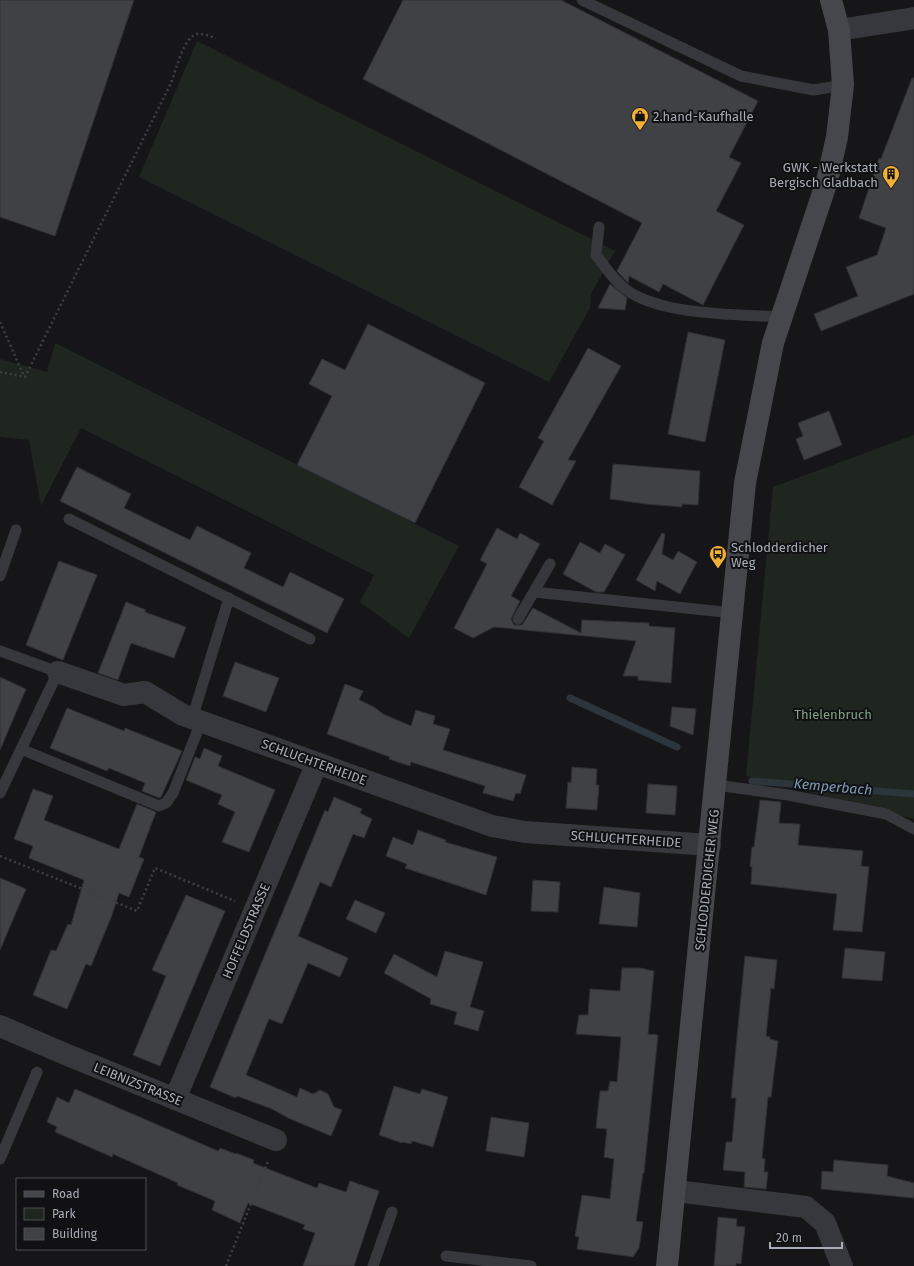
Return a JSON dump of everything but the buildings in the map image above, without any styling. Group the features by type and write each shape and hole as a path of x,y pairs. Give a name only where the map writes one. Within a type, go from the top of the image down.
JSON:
{"street":[{"name":"SCHLODDERDICHER WEG","path":"667,1266 676,1191 745,483 773,343 827,181 837,137 843,85 840,30 831,0"},
{"path":"840,30 914,18"},
{"name":"SCHLUCHTERHEIDE","path":"58,672 124,695 145,692 183,716 492,826 525,832 710,845"},
{"name":"HOFFELDSTRASSE","path":"175,1099 317,763"},
{"name":"LEIBNIZSTRASSE","path":"0,1026 276,1140"},
{"path":"676,1191 806,1207 825,1223 842,1266"}],"lane":[{"path":"582,0 741,76 814,90 843,85"},
{"path":"599,227 596,254 614,278 629,292 657,304 701,312 781,317"},
{"path":"69,518 310,639"},
{"path":"0,576 16,530"},
{"path":"518,619 550,564"},
{"path":"534,592 733,613"},
{"path":"21,749 159,806 166,803 173,793 196,720 229,598"},
{"path":"0,651 58,672 0,793"},
{"path":"716,785 788,795 886,814 914,829"},
{"path":"0,1158 38,1072"},
{"path":"373,1266 392,1212"},
{"path":"446,1256 531,1266"}],"path":[{"path":"24,377 171,83 183,48 193,36 199,34 216,38"},
{"path":"0,322 24,377"},
{"path":"0,372 24,377"},
{"path":"0,856 137,912 155,868 246,906 256,907"},
{"path":"226,1266 276,1140"}],"green space":[{"path":"197,41 615,251 591,294 590,308 549,382 139,177"},
{"path":"55,343 459,546 409,638 360,602 374,575 81,428 41,506 29,440 0,437 0,359 47,372"},
{"name":"Thielenbruch","path":"914,435 914,819 746,776 773,487"}],"waterway":[{"name":"Kemperbach","path":"570,698 677,747"},
{"name":"Kemperbach","path":"752,781 914,794"}],"place":[{"name":"2.hand-Kaufhalle","path":"640,131"},
{"name":"GWK - Werkstatt Bergisch Gladbach","path":"891,189"},
{"name":"Schlodderdicher Weg","path":"718,569"}]}
